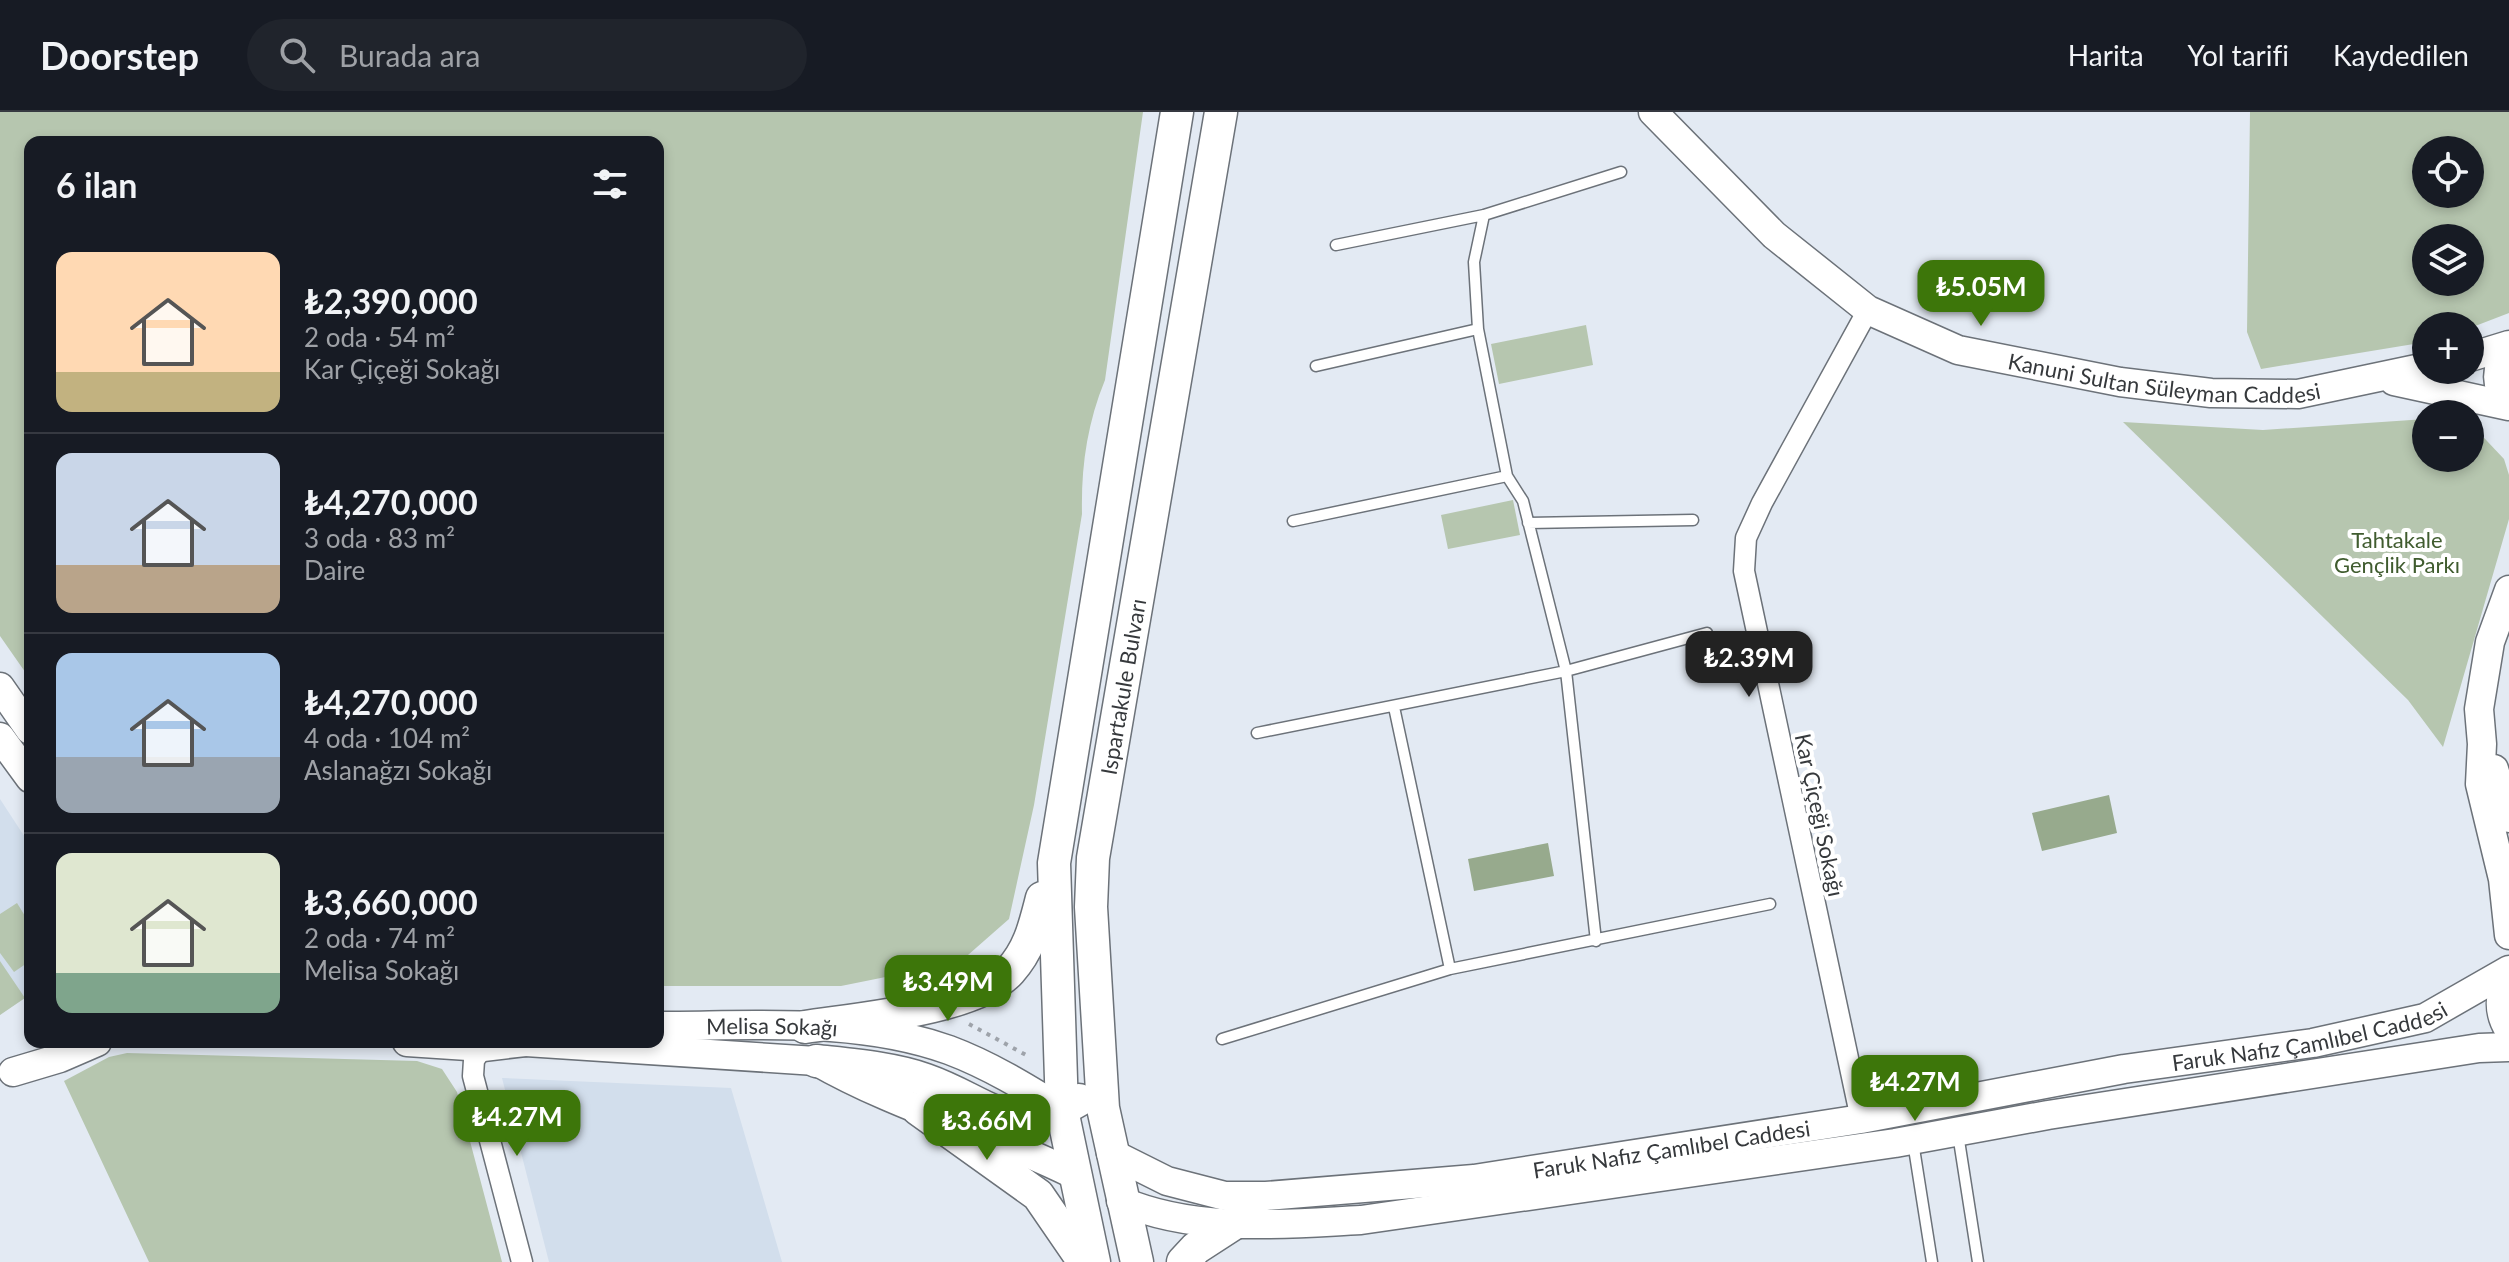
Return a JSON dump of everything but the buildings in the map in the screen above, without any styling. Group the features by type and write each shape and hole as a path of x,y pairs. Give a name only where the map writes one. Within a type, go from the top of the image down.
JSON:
{"main road":[{"name":"Ispartakule Bulvarı","path":"1094,1262 1073,1174 1062,1110 1053,885 1057,841 1177,112"},
{"name":"Ispartakule Bulvarı","path":"1137,1262 1111,1153 1099,1071 1091,907 1093,858 1221,112"},
{"path":"805,1027 949,1002 988,988 1001,979 1032,938 1057,841"},
{"path":"816,1061 925,1080 1016,1119 1041,1119 1062,1110 1079,1100 1099,1071"},
{"path":"918,1109 1038,1195 1084,1262"},
{"path":"1062,1110 1111,1153"},
{"path":"1073,1174 1121,1201"},
{"path":"1183,1262 1196,1248 1233,1224"}],"street":[{"name":"Kanuni Sultan Süleyman Caddesi","path":"1653,112 1774,235 1868,310 1958,350 2120,382 2211,393 2298,394 2412,370"},
{"name":"Kar Çiçeği Sokağı","path":"1860,1119 1744,571 1746,538 1762,503 1868,310"},
{"path":"2509,348 2498,372 2502,395 2509,405"},
{"path":"2484,354 2509,348"},
{"path":"2373,377 2509,405"},
{"path":"2509,590 2481,681 2479,709 2482,744 2480,784 2503,879 2509,935"},
{"path":"0,687 24,721"},
{"path":"0,737 24,770"},
{"path":"2482,744 2498,778 2509,818"},
{"name":"Faruk Nafız Çamlıbel Caddesi","path":"1111,1153 1167,1181 1225,1196 1266,1196 1474,1179 1860,1119 2124,1069 2313,1043 2425,1018 2509,972"},
{"name":"Faruk Nafız Çamlıbel Caddesi","path":"2509,972 2501,990 2499,1007 2509,1030"},
{"name":"Melisa Sokağı","path":"664,1026 853,1029 946,1049 1009,1077 1062,1110"},
{"name":"Faruk Nafız Çamlıbel Caddesi","path":"1121,1201 1149,1213 1186,1221 1233,1224 1392,1217 1901,1142 2479,1048 2509,1047"},
{"path":"7,1076 50,1048"},
{"path":"7,1076 83,1048"},
{"path":"482,1048 474,1060 473,1076 522,1262"},
{"name":"Melisa Sokağı","path":"618,1048 816,1061 850,1080 1018,1146 1073,1174"},
{"path":"1840,1151 1834,1131 1860,1119 1889,1122 1901,1142"}],"lane":[{"path":"1336,245 1484,215 1621,172"},
{"path":"1484,215 1474,262 1478,329 1507,476 1523,501 1566,671 1596,941"},
{"path":"1316,366 1478,329"},
{"path":"1293,521 1507,476"},
{"path":"1528,523 1693,520"},
{"path":"1257,733 1566,671 1707,633"},
{"path":"1394,707 1450,969"},
{"path":"1222,1039 1450,969 1770,904"},
{"path":"1957,1132 1978,1262"},
{"path":"1901,1142 1932,1262"}],"path":[{"path":"956,1018 1026,1055"}],"shaded area":[{"path":"2109,795 2117,833 2042,851 2032,813"},
{"path":"0,799 24,836 24,998 0,1015"},
{"path":"1548,843 1554,876 1474,891 1468,859"},
{"path":"502,1078 731,1088 782,1262 549,1262"}],"green space":[{"path":"0,112 1143,112 1105,380 1086,446 1082,514 1034,805 1009,919 960,962 841,986 664,986 664,136 24,136 24,670 0,636"},
{"path":"2250,112 2509,112 2509,313 2484,323 2484,312 2412,312 2412,344 2261,369 2247,332"},
{"path":"1586,325 1593,365 1499,384 1491,344"},
{"name":"Tahtakale Gençlik Parkı","path":"2412,420 2412,472 2484,472 2484,438 2504,459 2509,475 2509,519 2443,747 2408,700 2123,422 2263,430"},
{"path":"1513,500 1520,535 1448,549 1441,515"},
{"path":"17,903 24,914 24,965 14,972 0,953 0,914"},
{"path":"0,961 24,999 0,1015"},
{"path":"127,1053 417,1061 442,1069 457,1092 502,1262 149,1262 64,1081 109,1057"}]}
